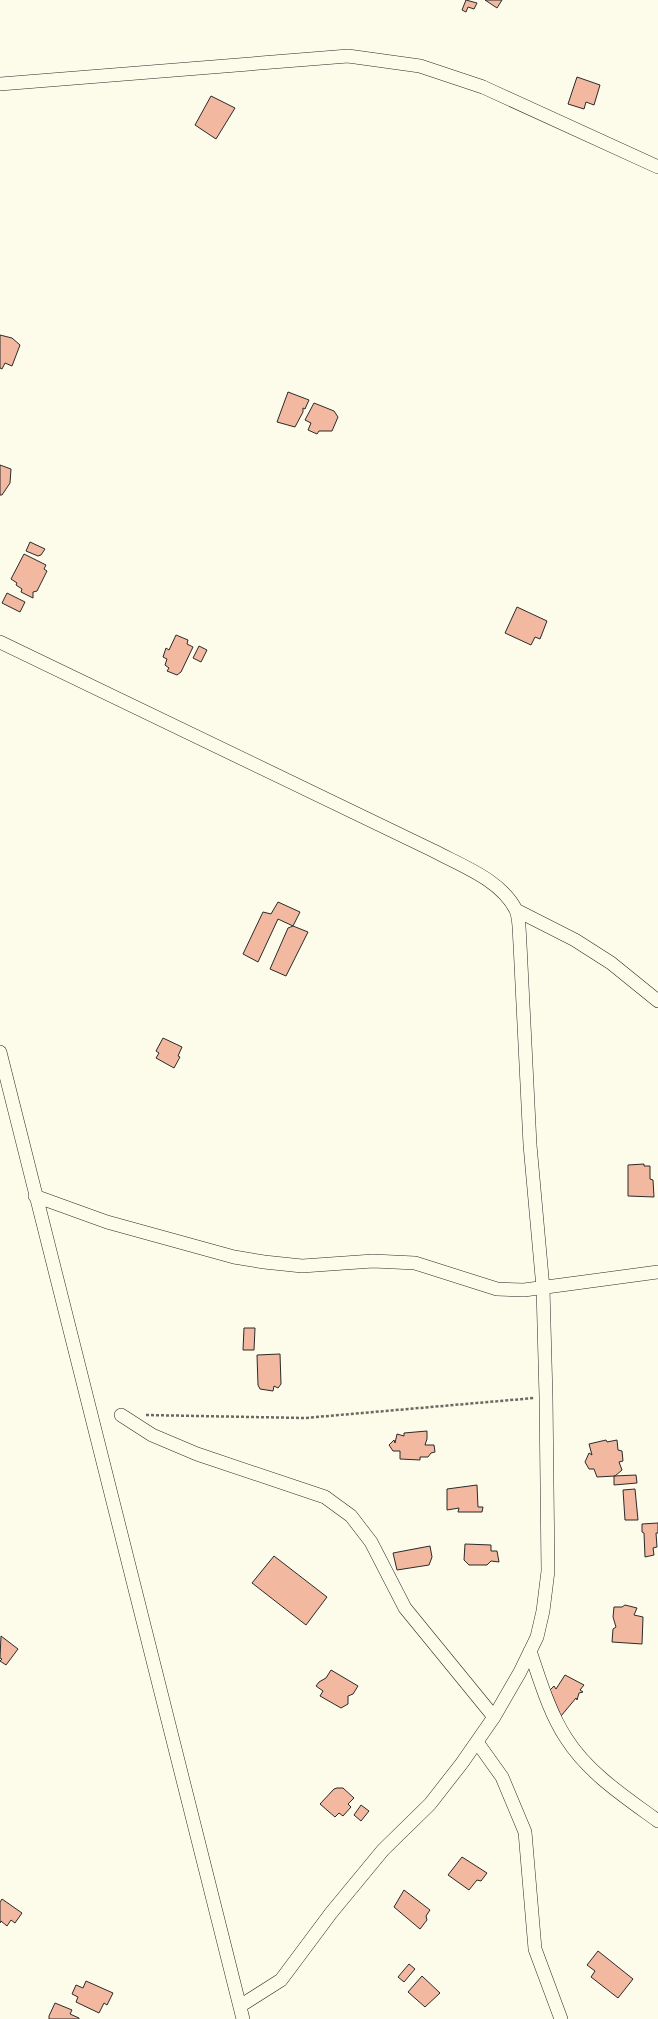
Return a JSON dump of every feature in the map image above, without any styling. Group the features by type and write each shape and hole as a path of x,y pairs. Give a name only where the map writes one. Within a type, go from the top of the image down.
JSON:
{"street":[{"path":"0,84 348,56 420,66 483,87 658,167"},
{"path":"0,642 434,851 487,880 509,899 516,910 520,944 530,1145 543,1288 548,1571 543,1611 537,1637 520,1672 494,1717 430,1804 383,1850 331,1913 281,1980 241,2013 0,1052"},
{"path":"516,910 575,940 611,963 658,1001"},
{"path":"35,1196 107,1222 234,1257 302,1266 373,1261 415,1264 496,1288 524,1290 658,1272"},
{"path":"121,1415 152,1435 197,1454 325,1497 351,1516 371,1542 405,1608 494,1717"},
{"path":"530,1651 548,1700 566,1738 598,1776 658,1821"},
{"path":"476,1742 502,1777 525,1832 535,1949 560,2019"}],"path":[{"path":"145,1415 305,1418 546,1397"}],"building":[{"path":"466,0 477,3 474,9 468,7 466,12 462,10"},
{"path":"485,0 502,0 497,8"},
{"path":"577,77 600,85 594,105 586,102 584,109 568,104"},
{"path":"211,96 235,108 216,139 195,125"},
{"path":"0,335 12,338 20,345 12,366 5,363 2,369 0,368"},
{"path":"288,392 309,400 305,409 303,408 303,412 295,427 277,422"},
{"path":"314,403 334,411 338,417 332,431 319,431 317,434 308,430 311,423 305,420"},
{"path":"0,465 11,469 10,483 2,495 0,495"},
{"path":"30,542 45,549 41,555 38,556 26,551"},
{"path":"24,554 46,565 44,569 47,571 37,591 33,592 33,598 21,592 22,589 11,579"},
{"path":"7,593 25,602 20,612 2,603"},
{"path":"517,607 547,621 540,639 535,637 531,645 505,633"},
{"path":"176,635 188,640 187,644 193,647 181,672 177,675 167,671 169,668 165,665 167,659 163,657 166,648 169,650"},
{"path":"199,646 207,650 201,662 193,658"},
{"path":"278,902 300,912 293,926 278,919 258,962 243,954 263,912 271,914"},
{"path":"293,926 308,932 286,976 270,969 288,928"},
{"path":"163,1038 182,1047 178,1056 180,1057 174,1068 156,1058 159,1053 156,1051"},
{"path":"644,1164 644,1166 650,1166 650,1179 653,1180 654,1197 628,1196 628,1165"},
{"path":"244,1328 255,1328 254,1350 243,1350"},
{"path":"280,1354 281,1384 278,1388 274,1386 273,1391 260,1389 258,1385 257,1355"},
{"path":"427,1431 425,1445 434,1445 435,1452 431,1453 428,1457 420,1457 420,1460 400,1459 400,1451 393,1451 389,1445 394,1440 395,1443 397,1434 404,1436 404,1433"},
{"path":"606,1440 607,1442 617,1440 618,1450 622,1451 623,1461 619,1462 622,1470 615,1476 597,1477 594,1469 589,1469 585,1462 589,1453 592,1455 589,1444"},
{"path":"636,1475 637,1483 614,1485 614,1476"},
{"path":"477,1485 478,1507 483,1507 482,1512 458,1512 459,1508 447,1510 447,1489"},
{"path":"635,1489 638,1520 625,1520 623,1490"},
{"path":"658,1523 658,1533 656,1533 657,1547 653,1548 654,1555 645,1557 642,1524"},
{"path":"465,1544 491,1545 491,1551 497,1551 499,1562 491,1561 487,1565 469,1565 464,1560"},
{"path":"430,1546 432,1557 429,1565 397,1570 393,1553"},
{"path":"274,1556 327,1597 306,1625 252,1583"},
{"path":"625,1605 637,1608 634,1615 643,1617 642,1644 612,1642 613,1629 616,1627 613,1617 614,1607 622,1607"},
{"path":"1,1636 18,1649 6,1665 0,1661 2,1659 0,1658"},
{"path":"331,1670 358,1686 353,1694 348,1696 348,1704 341,1708 320,1696 323,1691 316,1686 319,1682 326,1678"},
{"path":"565,1675 584,1685 580,1690 583,1692 579,1693 577,1700 576,1698 561,1716 550,1690 554,1686 556,1689"},
{"path":"343,1788 354,1798 348,1804 351,1807 343,1816 339,1813 335,1817 320,1804 334,1789"},
{"path":"361,1805 369,1811 361,1821 354,1815"},
{"path":"462,1857 487,1873 481,1881 477,1880 469,1890 448,1875"},
{"path":"404,1890 430,1910 426,1916 427,1920 420,1929 394,1907"},
{"path":"2,1899 22,1913 15,1923 11,1920 7,1926 1,1921 0,1923 0,1902"},
{"path":"598,1951 633,1979 618,1998 591,1977 595,1971 587,1965"},
{"path":"409,1964 415,1969 404,1982 398,1977"},
{"path":"422,1976 440,1993 425,2007 408,1992"},
{"path":"86,1981 113,1993 107,2005 104,2003 99,2013 76,2002 78,1997 72,1994 76,1985 83,1988"},
{"path":"55,2003 72,2010 70,2014 79,2019 49,2019"}]}
